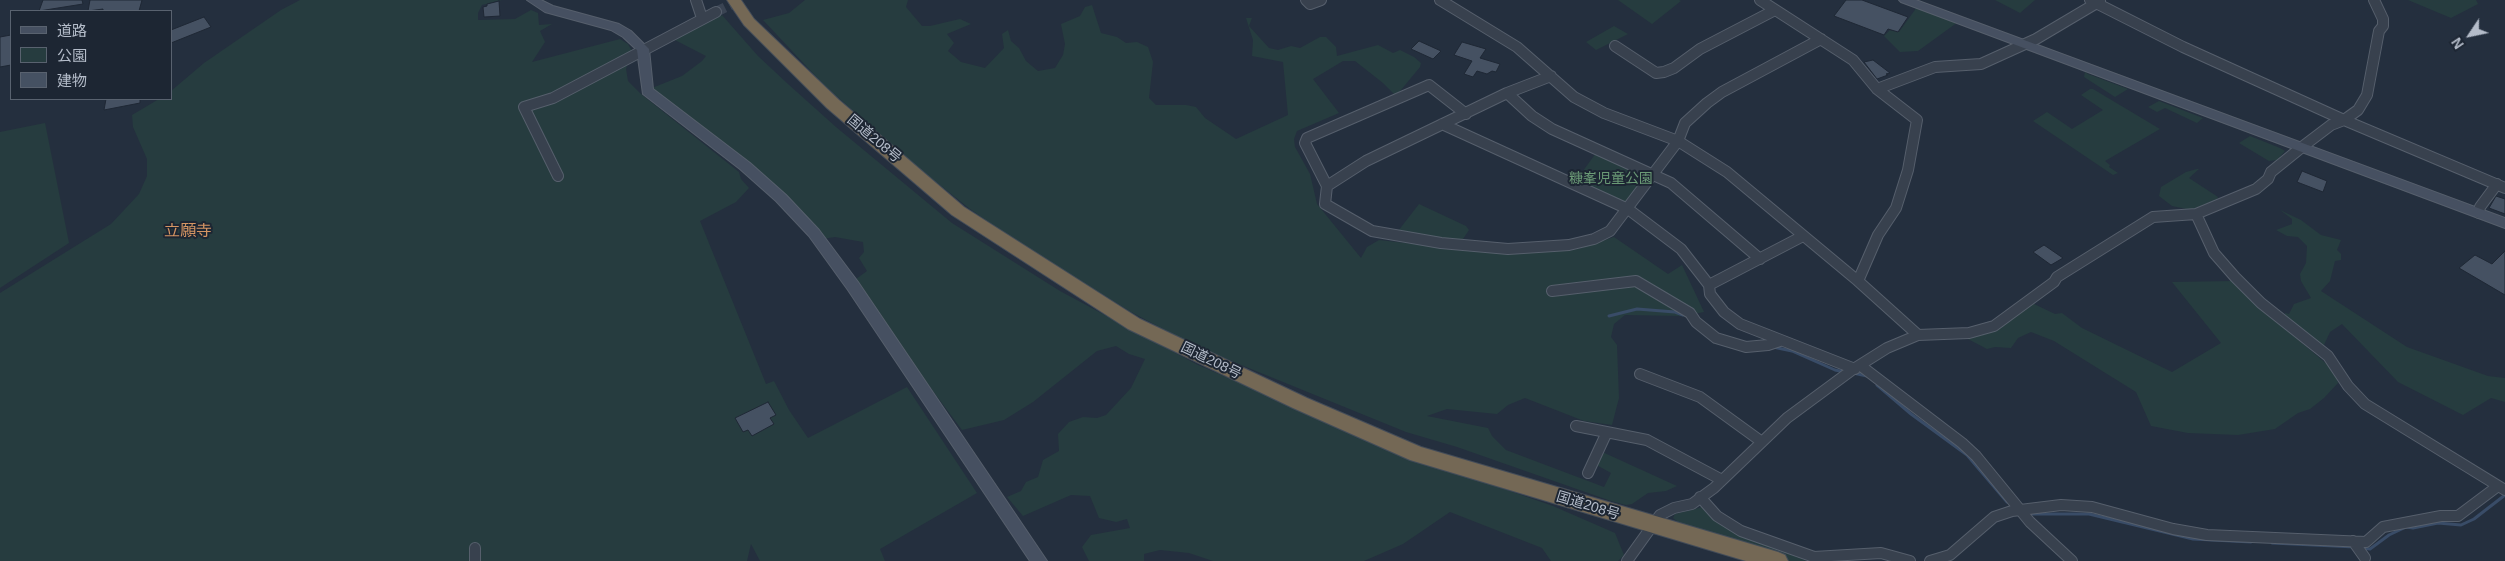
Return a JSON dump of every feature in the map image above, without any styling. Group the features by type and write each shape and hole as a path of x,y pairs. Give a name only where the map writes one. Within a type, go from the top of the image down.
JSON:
{"highway":[{"name":"国道208号","path":"734,0 749,22 833,104 958,211 1134,324 1300,403 1416,454 1654,526 1778,561"}],"street":[{"path":"533,0 549,9 615,27 627,34 642,49 647,91 745,166 781,198 814,233 853,286 1039,561"},
{"path":"696,0 702,18"},
{"path":"1306,0 1310,4 1321,0"},
{"path":"1440,0 1517,47 1574,97 1604,113 1678,141 1727,172 1858,281 1918,335"},
{"path":"1760,0 1853,60 1877,89 1917,120 1908,170 1896,208 1878,235 1858,281"},
{"path":"1905,0 2505,223"},
{"path":"1628,561 1660,515 1674,508 1692,504 1722,480 1787,418 1842,377 1887,348 1918,335 1969,333 1994,326 2054,282 2057,277 2153,217 2196,214 2256,189 2268,179 2271,172 2302,147 2331,125 2344,120 2358,110 2367,95 2379,31 2383,26 2383,19 2374,0"},
{"path":"1877,89 1935,67 1980,64 2036,39 2097,1 2183,46 2344,120 2501,186 2480,207 2479,214"},
{"path":"1615,46 1646,68 1656,73 1664,72 1674,68 1700,49 1775,10"},
{"path":"558,176 524,107 552,98 642,49 716,12"},
{"path":"1466,114 1429,85 1307,138 1305,143 1327,186 1325,204 1372,231 1397,237 1477,248 1508,249 1569,245 1594,239 1610,231 1628,209 1678,141 1685,122 1722,92 1821,39"},
{"path":"1327,186 1366,161 1507,93 1551,76"},
{"path":"1507,93 1532,116 1552,129 1671,183 1760,259"},
{"path":"1442,124 1628,209 1644,219 1681,249 1708,285 1710,294 1724,312 1740,324 1780,341 1856,368 1962,443 1976,456 2021,511 2072,561"},
{"path":"1930,561 1950,555 1994,517 2012,511 2061,505 2092,506 2207,535 2355,543 2366,542 2383,527 2401,522 2441,516 2458,516 2501,488 2365,404 2348,386 2328,356 2261,303 2235,277 2214,252 2196,214"},
{"path":"1708,285 1803,236"},
{"path":"1552,291 1636,281 1690,313 1696,322 1716,338 1746,347 1768,345 1780,341"},
{"path":"1640,374 1700,397 1762,442"},
{"path":"1576,426 1647,440 1722,480"},
{"path":"1588,473 1607,432"},
{"path":"1700,496 1717,516 1741,531 1814,557 1884,557 1910,561"},
{"path":"2355,543 2365,558"},
{"path":"474,561 475,548"}],"green space":[{"path":"300,0 502,0 482,5 478,13 478,20 515,19 531,10 538,13 539,25 552,24 540,31 545,42 532,62 620,39 628,44 632,51 626,69 628,81 641,94 739,172 741,179 749,188 736,202 700,221 766,384 774,381 789,410 808,438 907,387 977,493 880,549 885,561 760,561 751,544 747,561 0,561 0,293 111,224 139,194 147,176 147,159 133,127 132,115 157,100 172,100 172,90 204,63 281,10"},
{"path":"805,0 908,0 906,7 922,26 960,19 971,24 947,34 954,43 948,51 961,62 985,68 1004,48 1002,34 1008,30 1011,41 1019,48 1026,61 1038,71 1055,68 1063,55 1065,44 1061,24 1080,16 1085,7 1092,5 1101,33 1117,37 1126,43 1137,42 1148,47 1153,62 1149,98 1156,105 1196,107 1205,118 1236,139 1288,115 1283,62 1252,56 1253,40 1246,18 1252,18 1249,26 1269,48 1278,50 1291,46 1300,48 1320,37 1326,37 1336,47 1337,56 1378,45 1393,53 1400,50 1414,57 1421,63 1420,67 1396,96 1355,61 1343,61 1313,79 1339,113 1297,131 1294,139 1295,147 1310,174 1317,204 1361,258 1367,247 1379,240 1494,253 1530,253 1578,249 1614,237 1668,274 1682,265 1704,312 1682,316 1625,315 1614,324 1611,337 1617,345 1619,398 1612,425 1584,421 1525,398 1508,405 1497,414 1447,409 1427,416 1488,428 1492,436 1506,450 1604,487 1611,473 1593,463 1598,450 1677,486 1666,491 1648,493 1632,504 1626,505 1611,501 1457,447 1406,432 1197,347 1131,312 1011,238 970,209 907,159 823,84 763,20 789,13"},
{"path":"1618,0 1679,0 1681,1 1652,24"},
{"path":"1995,0 2035,0 2020,13"},
{"path":"2408,0 2476,0 2478,4 2451,18"},
{"path":"1917,7 1958,22 1918,51 1900,52 1884,36 1890,30 1899,32"},
{"path":"722,15 758,56 788,84 836,127 952,223 1060,291 1198,365 1415,458 1553,506 1615,533 1624,555 1618,561 1551,561 1542,548 1450,512 1403,544 1364,561 1213,561 1189,553 1160,550 1144,554 1144,561 1089,561 1082,547 1091,535 1130,528 1127,519 1116,522 1099,518 1090,496 1071,495 1023,516 1007,497 1021,491 1026,482 1038,477 1043,460 1059,451 1058,434 1069,422 1083,417 1097,418 1106,415 1131,388 1145,359 1129,354 1116,346 1097,351 1033,402 1004,420 962,430 853,284 856,279 867,271 859,258 864,252 863,242 835,237 822,239 780,189 689,121 652,88 682,76 706,56 673,39"},
{"path":"1614,26 1628,34 1596,50 1586,42"},
{"path":"2085,72 2128,89 2115,97 2084,77"},
{"path":"2090,89 2160,129 2105,161 2110,165 2109,167 2118,173 2113,175 2033,121 2047,112 2072,129 2103,110 2081,95"},
{"path":"2159,101 2203,118 2197,123 2165,108 2157,112 2148,107"},
{"path":"45,123 69,243 0,288 0,132"},
{"path":"2250,136 2285,151 2277,160 2269,161 2239,143"},
{"name":"糠峯児童公園","path":"1596,153 1644,175 1628,205 1575,182"},
{"path":"2199,169 2189,178 2218,197 2217,199 2191,210 2172,206 2159,196 2161,187 2186,172"},
{"path":"1419,204 1466,226 1469,230 1461,242 1395,235"},
{"path":"2280,210 2301,220 2321,235 2341,240 2337,250 2341,254 2341,260 2335,261 2330,281 2321,291 2407,347 2488,376 2505,378 2505,402 2491,398 2463,415 2398,382 2342,324 2330,332 2323,347 2285,318 2285,313 2289,314 2294,304 2311,298 2301,281 2300,274 2306,263 2307,246 2298,237 2287,236 2276,230 2292,224 2292,219"},
{"path":"2232,281 2336,372 2338,383 2324,398 2310,409 2298,413 2275,429 2238,435 2188,433 2151,426 2136,392 2054,341 2031,332 2018,338 2011,348 1995,347 1987,349 1968,339 1995,331 2032,303 2055,314 2062,313 2082,328 2172,372 2221,343 2172,282"},
{"path":"1707,503 1747,538 1807,561 1788,561 1689,531 1673,518 1675,514 1699,508"}],"building":[{"path":"43,0 82,0 83,4 45,10 39,10"},
{"path":"90,0 142,0 139,10 88,10"},
{"path":"1846,0 1862,0 1908,17 1898,32 1888,29 1884,35 1834,16"},
{"path":"499,1 500,16 484,17 483,7"},
{"path":"204,17 211,27 172,43 172,30"},
{"path":"10,35 10,65 0,67 0,37"},
{"path":"1419,41 1441,51 1433,59 1411,49"},
{"path":"1462,42 1486,49 1480,58 1500,64 1496,72 1492,71 1487,74 1477,71 1473,77 1464,74 1472,61 1454,55"},
{"path":"1873,60 1890,73 1877,79 1864,62"},
{"path":"106,100 140,100 140,103 104,110"},
{"path":"2302,171 2327,181 2323,192 2297,182"},
{"path":"2496,196 2505,199 2505,214 2489,208"},
{"path":"2044,245 2063,258 2051,265 2033,252"},
{"path":"2505,251 2505,295 2459,268 2475,255 2492,264"},
{"path":"768,402 776,415 770,418 774,424 752,436 748,430 743,432 735,418"}],"waterway":[{"path":"1609,316 1637,309 1675,312 1683,315"},
{"path":"1773,347 1792,351 1835,370 1845,372"},
{"path":"1853,373 1867,376"},
{"path":"1877,385 1911,414 1967,455 2007,502"},
{"path":"2361,548 2370,549 2389,535 2406,527 2413,528 2438,523 2461,525 2474,519 2505,495"},
{"path":"2032,514 2089,514 2193,539 2251,542"},
{"path":"2272,543 2355,547"}],"tunnel":[{"path":"716,12 740,0"}],"district":[{"name":"立願寺","path":"188,232"}]}
